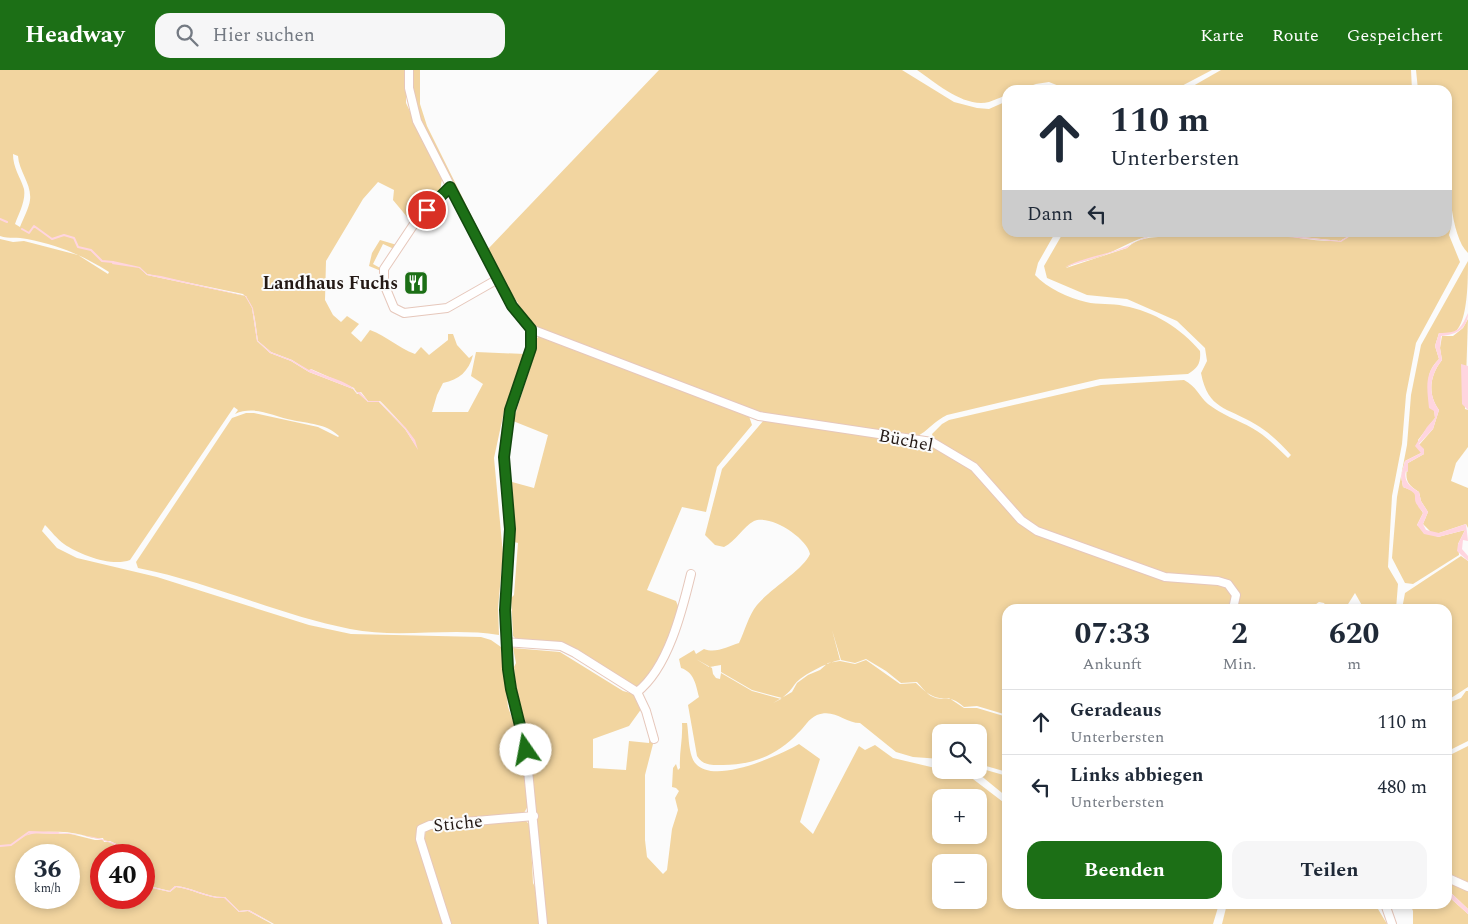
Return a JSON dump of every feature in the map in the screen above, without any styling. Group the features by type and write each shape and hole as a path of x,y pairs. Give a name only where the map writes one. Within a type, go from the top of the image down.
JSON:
{"street":[{"path":"410,70 409,88 417,121 512,306 531,329 531,348 510,410 506,432 504,457 510,541 505,610 511,689 526,750 534,816 543,924"},
{"path":"450,187 416,221 384,269 384,284 394,308 404,313 447,308 498,279"},
{"name":"Büchel","path":"531,329 759,416 932,442 974,467 1030,527 1165,577 1218,581 1228,584 1236,596 1234,604"},
{"path":"637,692 651,677 670,646 682,611 691,574"},
{"path":"506,642 561,646 637,692 646,712 654,739"},
{"name":"Stiche","path":"447,924 420,839 421,829 430,825 534,816"},
{"path":"1452,880 1468,887"},
{"path":"1387,909 1392,924"}],"shaded area":[{"path":"0,70 406,70 406,103 442,179 440,191 413,224 393,200 394,190 378,182 363,199 326,261 325,300 333,315 341,322 347,316 359,324 351,333 361,342 370,330 382,335 403,349 415,354 421,347 429,355 448,340 448,334 453,334 457,345 469,358 473,355 469,366 462,374 454,380 443,383 432,412 468,412 483,384 471,376 476,352 525,354 505,407 494,458 503,554 498,608 499,635 462,632 387,633 350,629 297,616 191,581 138,568 136,562 232,418 246,413 254,413 318,427 339,436 322,426 264,412 249,411 235,414 238,410 234,407 130,560 114,562 96,559 64,544 45,525 42,531 57,548 77,558 157,577 309,625 351,634 481,637 491,640 501,647 508,707 517,732 529,804 524,813 429,822 417,838 443,924 274,924 249,910 239,911 225,897 212,896 175,886 170,891 155,887 155,844 116,844 104,841 103,838 57,832 31,833 71,834 114,844 90,844 90,909 155,909 155,889 170,892 176,887 212,897 225,898 239,912 248,911 272,924 0,924 0,239 13,242 24,241 78,255 24,238 0,236","holes":["13,154 18,156 30,194 30,200 20,227 15,224 23,202 24,189 15,168","78,255 109,272 108,274","140,268 147,274 243,294 245,296 147,275","252,308 258,341 271,352 292,360 309,371 311,369 354,388 357,393 361,392 368,401 380,401 406,429 416,446 405,429 379,402 368,402 360,393 357,394 353,389 309,372 291,361 270,353 257,341"]},
{"path":"412,70 420,70 420,104 427,126 488,249 659,70 902,70 954,102 989,109 1002,103 1002,237 1053,237 1038,263 1035,275 1040,280 1059,292 1079,300 1135,308 1156,316 1184,335 1200,351 1199,362 1194,370 1188,374 1100,379 947,415 916,437 760,414 535,327 509,290 488,250 486,251 419,118 412,86"},
{"path":"917,70 1212,70 1184,85 1056,85 1049,82 1033,85 1002,85 1002,97 980,103 960,98"},
{"path":"1221,70 1411,70 1412,85 1195,85"},
{"path":"1416,70 1468,70 1468,253 1460,241 1454,223 1452,208 1452,85 1418,85"},
{"path":"1061,237 1146,237 1105,255 1078,262 1066,268 1127,248 1142,239 1161,237 1294,237 1337,241 1348,237 1450,237 1460,262 1416,343 1406,395 1402,444 1392,496 1388,567 1398,584 1396,604 1361,604 1355,593 1348,604 1325,604 1319,602 1316,604 1237,604 1238,595 1235,587 1199,578 1153,572 1033,527 975,464 934,440 932,434 949,420 1101,385 1184,380 1192,385 1208,404 1257,431 1288,458 1291,455 1265,431 1245,418 1220,406 1208,394 1201,373 1207,361 1205,348 1177,321 1127,299 1087,295 1047,278 1044,266"},
{"path":"1288,237 1340,241 1349,237 1341,242"},
{"path":"1303,237 1347,237 1340,241"},
{"path":"380,240 397,245 394,249 383,244 373,264 382,269 381,271 369,266 372,253"},
{"path":"1131,244 1127,248 1065,267 1118,250"},
{"path":"113,261 140,267 147,274 246,296 253,308 258,341 271,352 292,360 309,370 311,369 348,384 357,392 360,392 368,401 379,401 406,428 415,440 418,450 405,429 379,402 368,402 353,389 309,372 291,361 270,353 257,341 252,308 245,296 147,275 139,268 112,264"},
{"path":"1468,261 1463,319 1455,332 1439,333 1435,346 1439,359 1430,373 1429,387 1435,418 1418,440 1421,453 1405,461 1401,475 1407,445 1411,395 1421,345"},
{"path":"1468,313 1464,327 1452,334 1441,336 1442,360 1435,372 1432,385 1433,398 1439,410 1433,429 1419,444 1424,449 1424,454 1408,463 1408,472 1406,471 1405,475 1408,484 1419,492 1421,501 1428,512 1423,524 1426,530 1439,533 1466,524 1468,541 1463,540 1462,549 1468,556 1468,561 1457,551 1458,544 1465,530 1438,537 1424,534 1417,525 1423,513 1416,503 1413,492 1403,487 1401,476 1405,461 1421,453 1415,446 1435,418 1434,411 1429,408 1427,388 1431,370 1439,359 1435,346 1439,333 1458,329"},
{"path":"1468,319 1465,409 1468,410 1468,447 1456,463 1451,481 1468,488 1468,528 1466,524 1439,533 1432,533 1423,524 1428,512 1421,501 1419,492 1407,480 1407,468 1408,463 1424,454 1419,445 1433,429 1439,410 1433,398 1432,385 1435,372 1442,360 1440,348 1442,336 1453,336 1463,328"},
{"path":"541,335 749,416 752,425 717,467 706,512 682,507 647,590 676,601 680,611 660,657 640,686 635,687 562,644 515,638 513,636 511,598 514,595 518,543 514,542 512,482 534,488 548,435 513,421 536,350 537,338"},
{"path":"1461,364 1468,366 1468,410 1462,404"},
{"path":"764,420 928,444 972,468 1023,525 1152,576 1225,586 1232,596 1230,604 1002,604 1002,714 977,706 964,707 951,699 964,708 977,708 1002,716 1002,771 987,766 987,724 932,724 932,758 913,757 896,752 860,723 829,713 817,715 782,747 754,761 734,765 712,765 699,759 688,705 699,697 692,676 681,668 679,659 694,650 696,654 704,649 713,651 739,643 757,605 794,573 810,554 802,541 795,535 778,524 769,521 754,521 724,547 715,545 705,535 722,469","holes":["832,630 841,660 855,663 866,659 901,683 917,682 926,692 916,683 900,684 866,660 855,664 840,661 832,662 840,660","826,664 820,670 808,675 797,683 792,692 783,697 798,680 816,669","721,665 721,672 752,690 782,698 752,691 721,673 720,679 716,678 710,667"]},
{"path":"1401,476 1403,487 1417,495 1416,502 1423,513 1417,525 1438,537 1465,530 1458,544 1459,555 1413,584 1405,583 1392,558 1397,497"},
{"path":"1461,556 1468,561 1468,687 1452,697 1452,604 1403,604 1405,593"},
{"path":"513,648 560,652 623,691 634,694 642,708 629,726 593,739 593,768 626,770 629,741 649,743 650,732 653,744 645,775 645,840 647,857 663,874 667,870 672,829 678,810 675,798 679,791 672,787 673,768 676,764 678,770 680,768 682,723 687,723 689,745 693,760 705,770 732,770 748,766 778,755 799,744 820,759 800,822 813,834 859,746 865,750 875,745 893,758 932,767 932,779 973,779 986,789 932,789 932,844 987,844 987,790 1002,801 1002,909 1218,909 1213,924 547,924 530,748 515,681 514,667 516,663"},
{"path":"1468,691 1468,741 1452,749 1452,701 1461,698"},
{"path":"1468,746 1468,882 1452,875 1452,754"},
{"path":"987,770 1002,775 1002,793 985,779 987,779"},
{"path":"525,820 530,825 533,883 539,924 450,924 424,838 426,831 431,827"},
{"path":"30,833 41,833 23,837"},
{"path":"77,835 102,839 116,844 113,844"},
{"path":"1452,882 1468,890 1468,909 1452,894"},
{"path":"175,886 212,896 225,897 239,911 249,910 274,924 248,911 239,912 224,898 212,897 176,887 170,892 155,888 169,891"},
{"path":"1452,894 1468,909 1468,914 1452,900"},
{"path":"1452,900 1468,914 1468,924 1413,924 1412,909 1452,909"},
{"path":"1226,909 1378,909 1387,924 1222,924"}],"waterway":[{"path":"0,219 7,222"},
{"path":"22,229 29,233 34,226 52,239 64,235 74,238 78,247 91,250 102,261 113,262"},
{"path":"0,846 11,845 29,832 58,833"}],"place":[{"name":"Landhaus Fuchs","path":"416,283"}],"route":[{"path":"427,210 450,187 512,306 531,329 531,348 510,410 504,457 510,529 505,610 508,669 526,750"}]}
